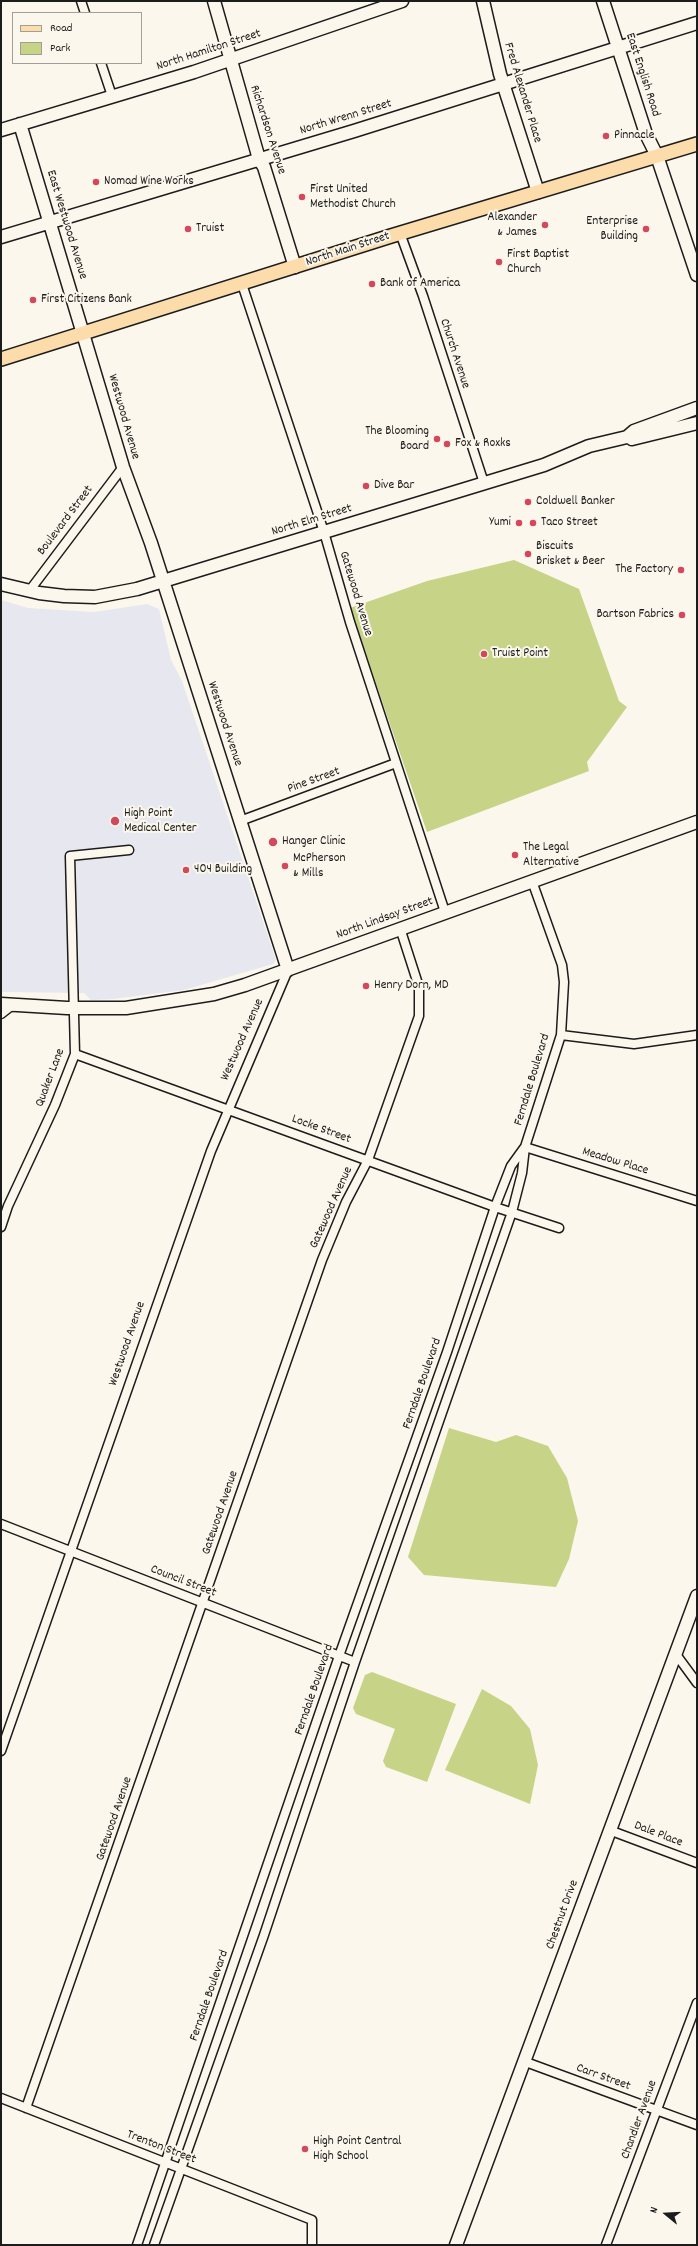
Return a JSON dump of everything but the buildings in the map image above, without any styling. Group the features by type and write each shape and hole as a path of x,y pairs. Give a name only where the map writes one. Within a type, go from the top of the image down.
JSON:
{"main road":[{"name":"North Main Street","path":"1,359 85,334 400,234 697,144"}],"street":[{"path":"81,1 85,12"},
{"name":"Richardson Avenue","path":"214,1 225,33 230,60 259,159 266,174 295,267"},
{"name":"North Hamilton Street","path":"1,130 230,60 402,1"},
{"name":"Fred Alexander Place","path":"483,1 500,74 505,84 538,192"},
{"name":"East English Road","path":"603,1 646,134 658,156 695,260 697,275"},
{"name":"North Wrenn Street","path":"1,237 505,84 697,23"},
{"path":"101,64 112,96"},
{"name":"East Westwood Avenue","path":"20,124 85,334"},
{"name":"Church Avenue","path":"400,234 423,296 484,483"},
{"name":"Gatewood Avenue","path":"242,284 324,532 350,622 445,912"},
{"name":"Westwood Avenue","path":"1,1751 211,1151 288,970 164,582 123,467 85,334"},
{"name":"North Elm Street","path":"1,584 64,596 95,597 137,589 544,465 589,446 627,437 634,431 697,408"},
{"name":"North Elm Street","path":"627,437 633,439 697,423"},
{"name":"Boulevard Street","path":"30,590 123,467"},
{"name":"Pine Street","path":"240,821 396,764"},
{"name":"North Lindsay Street","path":"1,1004 75,1008 126,1008 191,999 245,985 697,822"},
{"name":"Quaker Lane","path":"1,1227 8,1206 55,1105 75,1054 70,856 129,850"},
{"name":"Ferndale Boulevard","path":"154,2245 265,1932 356,1662 512,1212 522,1172 525,1147 561,1035 564,982 562,965 532,881"},
{"name":"Gatewood Avenue","path":"26,2108 322,1260 346,1202 368,1160 420,1010 419,987 400,928"},
{"path":"1,1014 10,1007 22,1006"},
{"path":"561,1035 634,1044 697,1035"},
{"name":"Locke Street","path":"75,1054 559,1228"},
{"name":"Ferndale Boulevard","path":"137,2245 339,1656 444,1359 495,1206 511,1166 525,1147"},
{"name":"Meadow Place","path":"525,1147 697,1201"},
{"name":"Council Street","path":"1,1524 356,1662"},
{"name":"Chestnut Drive","path":"456,2245 697,1596"},
{"path":"675,1653 697,1683"},
{"name":"Dale Place","path":"609,1830 697,1863"},
{"name":"Chandler Avenue","path":"606,2245 697,2003"},
{"name":"Carr Street","path":"524,2062 697,2125"},
{"name":"Trenton Street","path":"1,2098 312,2220 312,2245"}],"shaded area":[{"name":"High Point Medical Center","path":"1,600 28,608 94,612 147,604 159,609 171,660 182,681 276,960 273,964 184,990 113,999 91,1000 84,993 1,992"}],"green space":[{"name":"Truist Point","path":"514,560 579,589 619,701 627,707 587,762 589,771 427,832 350,608 427,581"},
{"path":"449,1428 496,1442 516,1435 548,1446 567,1478 578,1521 569,1559 556,1587 424,1575 408,1557"},
{"path":"372,1672 456,1704 427,1782 386,1767 383,1761 395,1729 356,1714 353,1708 365,1675"},
{"path":"482,1689 511,1706 530,1729 538,1765 530,1804 445,1770"}],"place":[{"name":"Pinnacle","path":"606,136"},
{"name":"Nomad Wine Works","path":"96,182"},
{"name":"First United Methodist Church","path":"302,197"},
{"name":"Alexander & James","path":"545,225"},
{"name":"Truist","path":"188,229"},
{"name":"Enterprise Building","path":"646,229"},
{"name":"First Baptist Church","path":"499,262"},
{"name":"Bank of America","path":"372,284"},
{"name":"First Citizens Bank","path":"33,300"},
{"name":"The Blooming Board","path":"437,439"},
{"name":"Fox & Roxks","path":"447,444"},
{"name":"Dive Bar","path":"366,486"},
{"name":"Coldwell Banker","path":"528,502"},
{"name":"Yumi","path":"519,523"},
{"name":"Taco Street","path":"533,523"},
{"name":"Biscuits Brisket & Beer","path":"528,554"},
{"name":"The Factory","path":"681,570"},
{"name":"Bartson Fabrics","path":"682,615"},
{"name":"Truist Point","path":"484,654"},
{"name":"High Point Medical Center","path":"115,821"},
{"name":"Hanger Clinic","path":"273,842"},
{"name":"The Legal Alternative","path":"515,855"},
{"name":"McPherson & Mills","path":"285,866"},
{"name":"404 Building","path":"186,870"},
{"name":"Henry Dorn, MD","path":"366,986"},
{"name":"High Point Central High School","path":"305,2149"}]}
